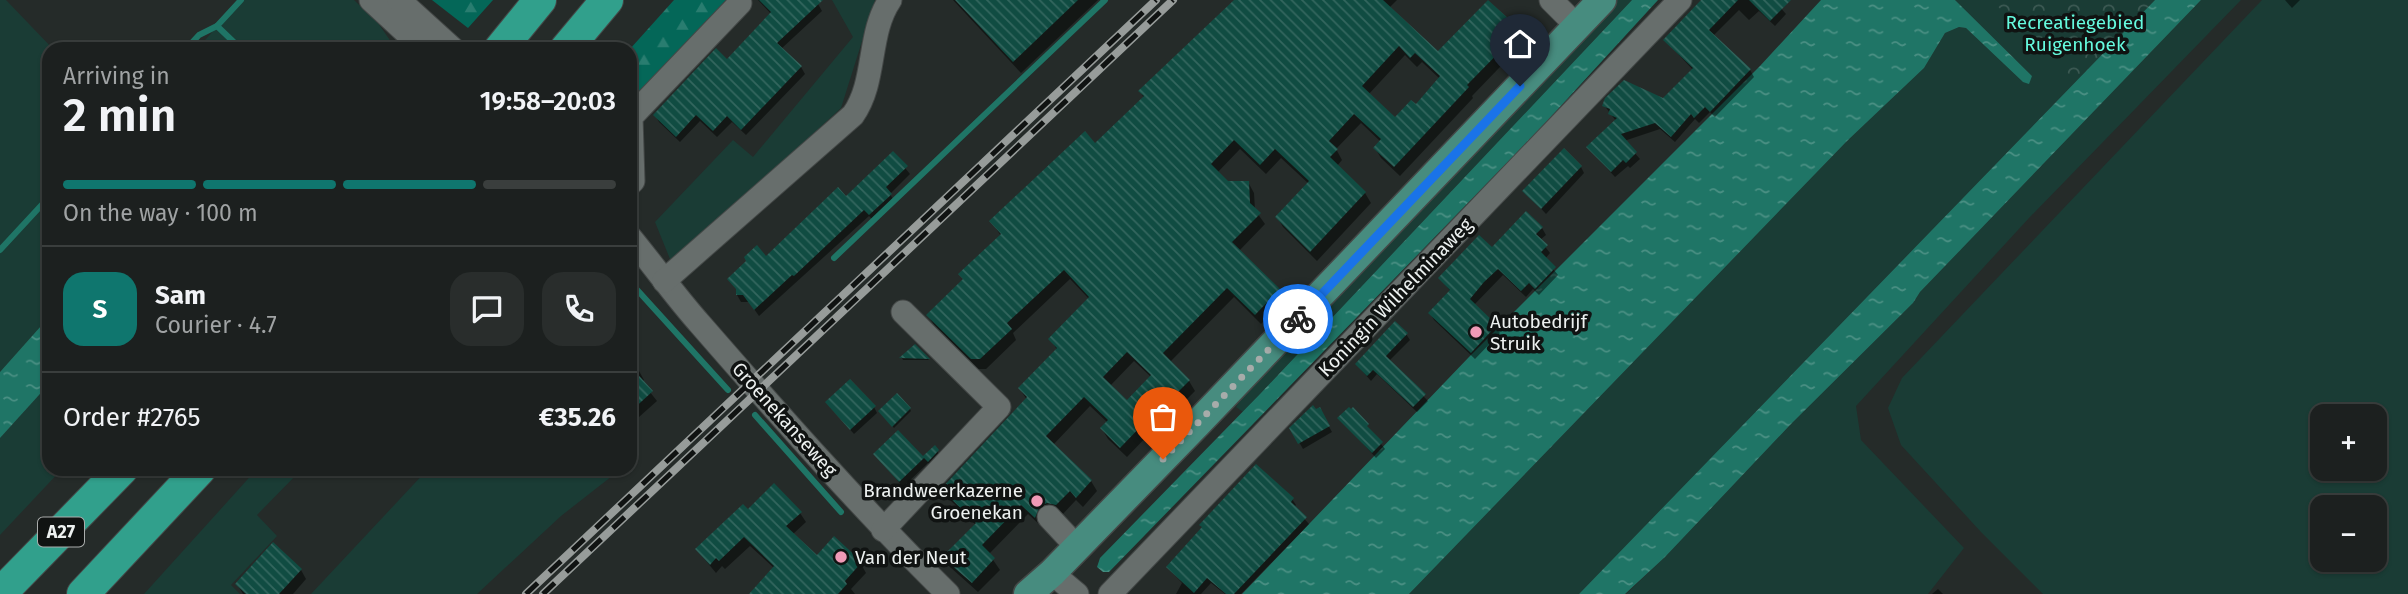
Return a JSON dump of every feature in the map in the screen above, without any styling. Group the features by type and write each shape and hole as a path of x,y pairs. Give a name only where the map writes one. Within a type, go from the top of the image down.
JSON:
{"highway":[{"path":"506,42 540,0"},
{"path":"574,40 607,0"},
{"path":"574,40 617,0"},
{"name":"A27","path":"0,594 115,476"},
{"path":"83,594 193,476"}],"main road":[{"path":"1028,594 1052,573 1602,0"}],"street":[{"path":"371,0 416,42"},
{"path":"398,0 445,42"},
{"path":"664,281 853,115 863,101 880,22 890,0"},
{"path":"1551,0 1577,26"},
{"name":"Koningin Wilhelminaweg","path":"1110,594 1680,0"},
{"path":"637,111 740,3"},
{"name":"Groenekanseweg","path":"637,246 700,324 883,530 948,594"},
{"path":"883,530 999,407 903,312"},
{"path":"1049,517 1077,547"},
{"path":"1052,573 1077,594"}],"green space":[{"path":"0,0 6,0 46,42 42,42 42,325 0,372"},
{"path":"241,0 354,0 378,23 391,42 203,42"},
{"path":"432,0 493,0 468,28"},
{"path":"674,0 726,0 637,95 636,42"},
{"path":"832,0 875,0 841,108 672,264 655,222 733,140 753,157 853,37"},
{"path":"1616,0 1632,0 1243,412 1236,407 1248,387"},
{"path":"1955,0 2155,0 1579,594 1409,594 1847,141 1924,68 1945,33 1959,27 1966,28 2023,82 2032,76"},
{"name":"Recreatiegebied Ruigenhoek","path":"1991,0 2155,0 2076,81"},
{"path":"2201,0 2241,0 2029,218 1856,406 1861,440 1964,548 1928,594 1626,594 1913,303 1920,292"},
{"path":"2262,0 2408,0 2408,594 2043,594 1981,532 1901,445 1888,408 1902,378"},
{"path":"42,392 42,476 55,476 0,535 0,438"},
{"path":"251,476 295,476 257,515 277,536 231,585 240,594 144,594"},
{"path":"421,476 612,476 561,516 477,594 311,594"}],"water":[{"path":"1632,0 1658,0 1536,133 1109,572 1103,572 1097,567 1100,558 1260,394"},
{"path":"1821,0 1955,0 2032,76 2029,84 2023,82 1966,28 1959,27 1945,33 1924,68 1847,141 1409,594 1242,594 1469,357 1760,66"},
{"path":"2155,0 2201,0 1920,292 1913,303 1790,425 1665,557 1625,594 1579,594"},
{"path":"42,325 42,392 0,438 0,372"}],"building":[{"path":"759,0 823,0 777,43 802,66 741,130 727,116 713,131 696,115 676,137 653,115 716,48 727,59 771,12"},
{"path":"955,0 1078,0 1013,62"},
{"path":"1234,0 1383,0 1438,51 1488,0 1521,30 1467,85 1469,87 1394,167 1373,148 1381,139 1354,114 1329,141 1338,149 1330,157 1366,192 1310,252 1275,217 1309,181 1275,149 1260,165 1234,140 1211,164 1228,181 1249,181 1250,203 1261,213 1232,242 1280,289 1255,315 1227,288 1163,353 1190,380 1173,397 1171,395 1120,448 1100,428 1108,420 1084,397 1046,436 1092,480 1076,498 1070,491 1056,505 1047,503 1040,506 1035,518 1021,505 982,545 995,558 972,583 942,557 976,523 941,489 1027,397 1018,388 1057,348 1048,339 1089,297 1064,270 1007,323 1012,329 980,359 971,359 926,315 963,279 958,274 1001,234 989,221 1085,131 1095,143 1144,96 1138,91","holes":["1399,46 1410,58 1415,53 1440,76 1416,104 1411,100 1395,117 1362,86","1127,352 1151,375 1127,400 1103,377"]},
{"path":"1701,0 1738,0 1709,30 1751,69 1710,112 1705,107 1694,118 1691,114 1671,137 1655,123 1621,134 1637,152 1626,163 1623,160 1611,172 1586,147 1617,118 1608,114 1610,109 1602,106 1605,98 1624,80 1663,98 1693,68 1663,40"},
{"path":"1749,0 1791,0 1770,21"},
{"path":"1564,148 1582,166 1541,209 1522,191"},
{"path":"893,151 908,166 886,187 892,194 869,215 864,210 754,310 743,295 736,295 736,289 727,279 746,261 744,257 757,245 766,256 838,187 846,196"},
{"path":"1526,211 1543,227 1536,234 1548,245 1541,252 1556,267 1535,289 1529,283 1521,291 1498,269 1484,282 1470,299 1497,325 1471,353 1428,313 1450,290 1438,278 1479,235 1492,247"},
{"path":"1395,321 1408,333 1386,356 1426,394 1413,407 1373,370 1367,376 1355,364"},
{"path":"915,344 930,359 899,358"},
{"path":"637,374 653,391 637,406"},
{"path":"850,379 876,406 850,430 825,402"},
{"path":"897,393 911,408 892,427 878,411"},
{"path":"1313,405 1316,409 1320,407 1330,426 1298,444 1289,428"},
{"path":"1349,407 1353,407 1383,442 1372,453 1337,418"},
{"path":"898,430 923,456 935,445 939,450 928,462 924,458 899,482 873,454"},
{"path":"1256,464 1294,498 1291,502 1307,517 1234,594 1226,594 1207,578 1194,593 1166,567 1202,527 1199,525"},
{"path":"774,483 802,512 786,526 817,555 834,536 862,562 845,581 847,584 838,594 749,594 774,566 744,537 719,561 716,558 710,565 695,549 743,504 748,509"},
{"path":"273,542 302,569 279,594 246,594 235,584"}],"waterway":[{"path":"234,42 217,26 241,0"},
{"path":"834,258 1105,0"},
{"path":"192,42 199,35 217,26"},
{"path":"0,250 42,205"},
{"path":"637,290 728,390"},
{"path":"755,415 841,512"}],"railway":[{"path":"526,594 1156,0"},
{"path":"543,594 1173,0"}],"way so far":[{"path":"1163,459 1298,319"}],"place":[{"name":"Autobedrijf Struik","path":"1476,332"},
{"name":"Brandweerkazerne Groenekan","path":"1037,501"},
{"name":"Van der Neut","path":"841,557"}],"route":[{"path":"1298,319 1520,86"}]}
